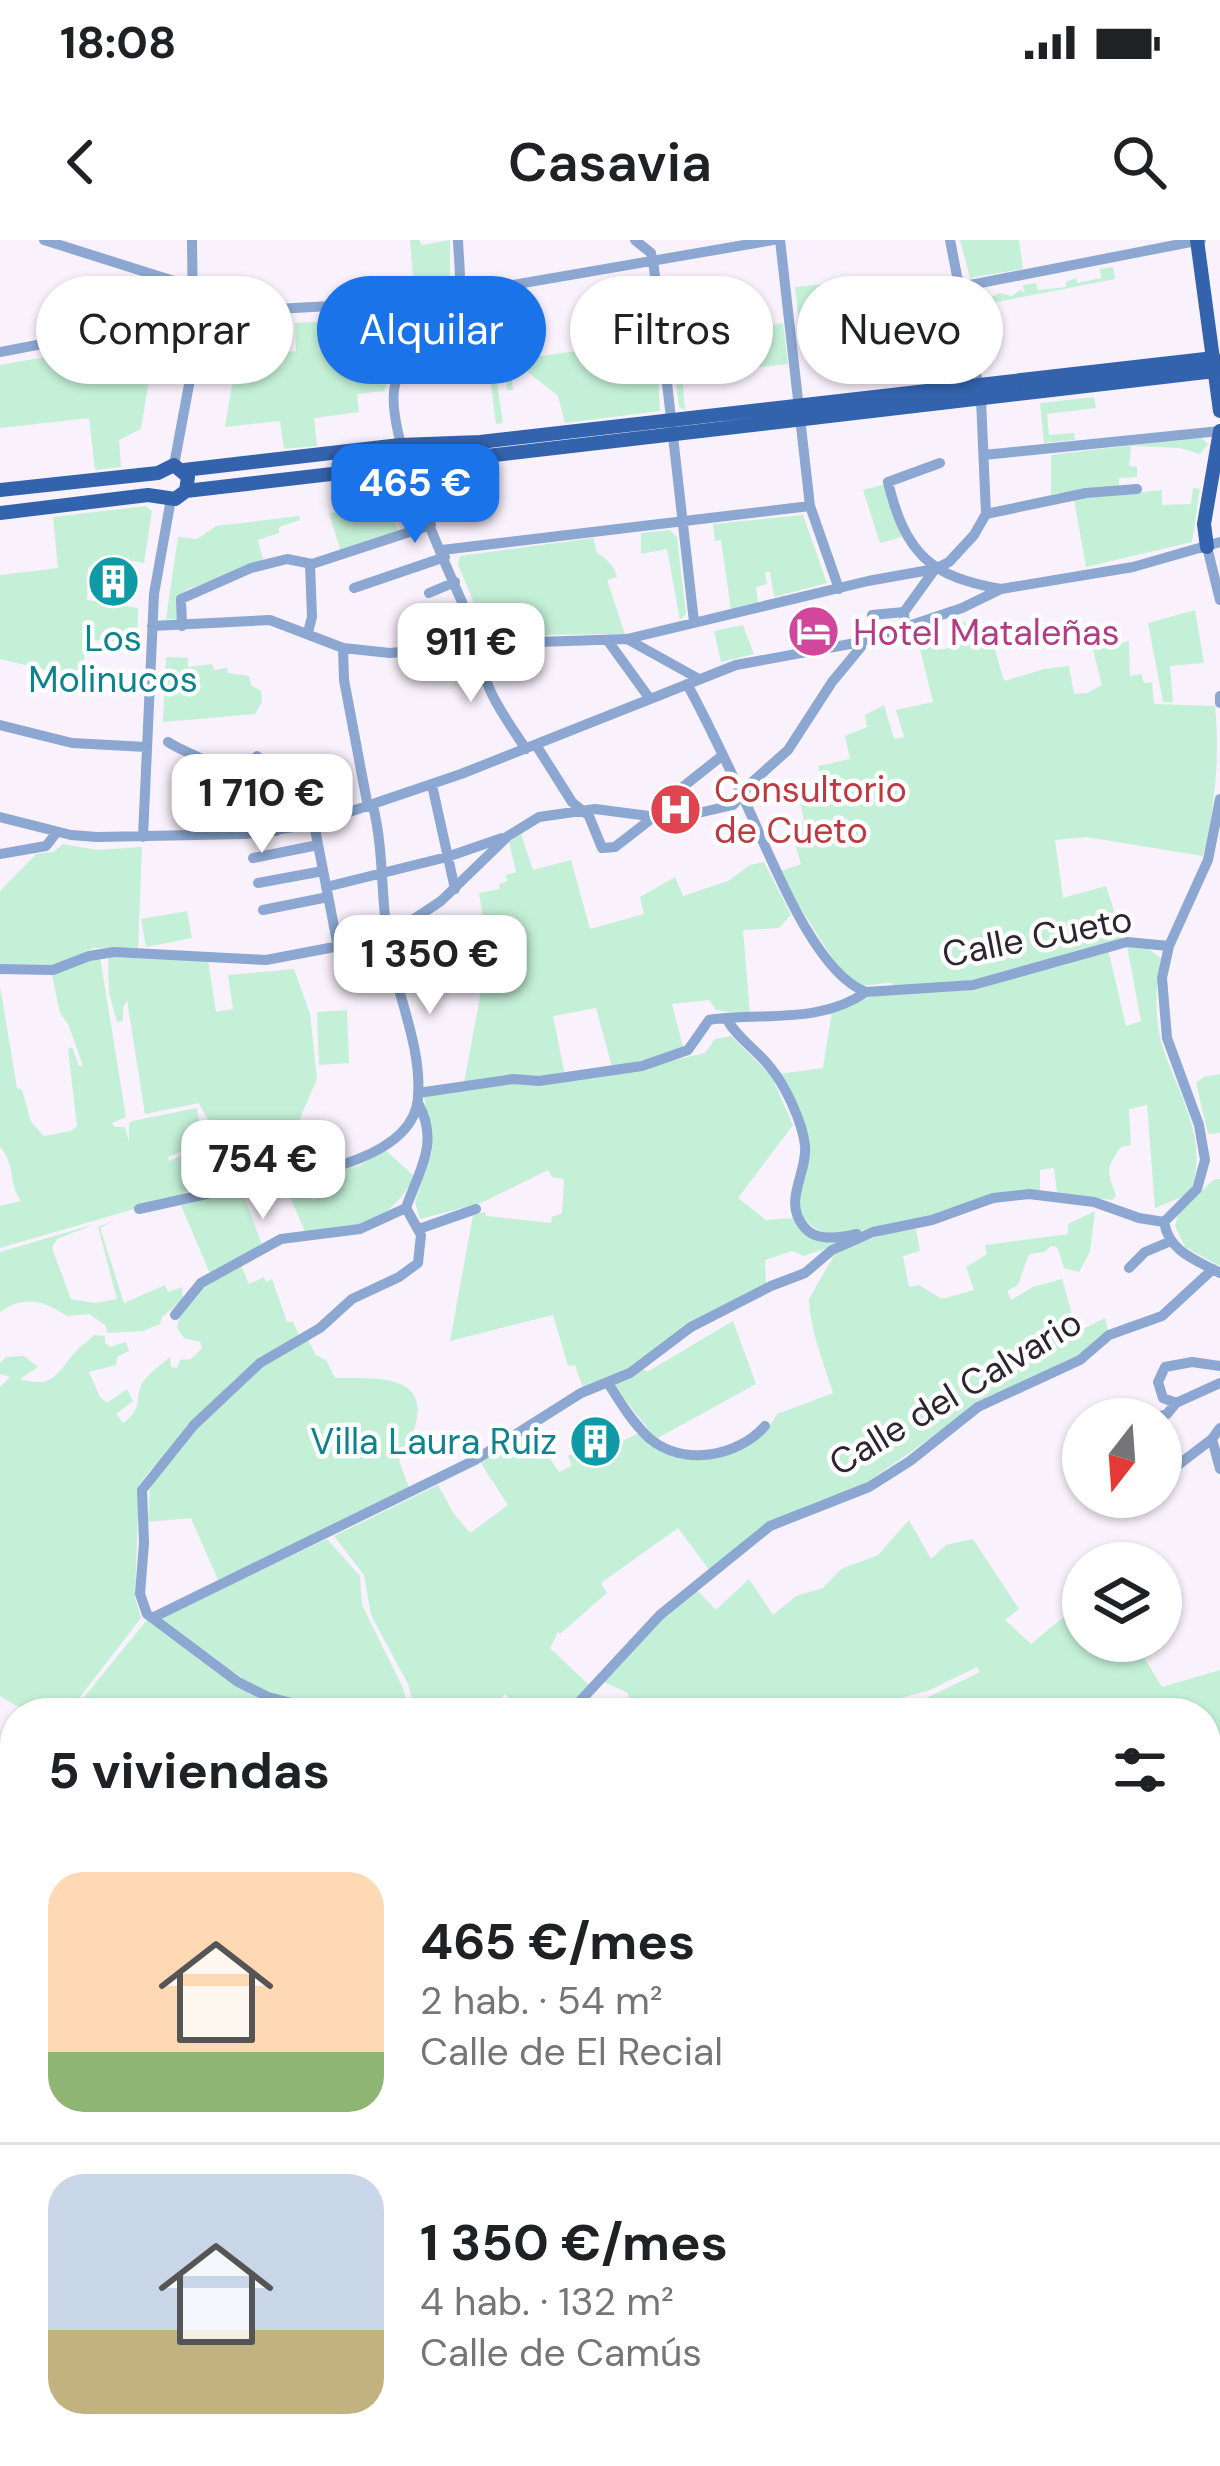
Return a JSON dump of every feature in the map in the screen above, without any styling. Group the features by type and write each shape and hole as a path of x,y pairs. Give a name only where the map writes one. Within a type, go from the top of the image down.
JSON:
{"main road":[{"path":"1198,240 1220,411"},
{"path":"0,513 166,497 672,428 1216,364"},
{"path":"0,490 400,445 672,428"},
{"path":"1213,545 1204,524 1220,431"},
{"path":"179,468 189,482 186,491"},
{"path":"158,473 155,484 166,497"}],"street":[{"path":"44,240 158,276"},
{"path":"192,240 193,276"},
{"path":"457,276 458,240"},
{"path":"635,240 648,249 652,261 694,622"},
{"path":"546,279 776,240 810,506 839,589"},
{"path":"950,240 958,276"},
{"path":"1003,279 1198,240"},
{"path":"0,352 36,345"},
{"path":"179,468 190,384"},
{"path":"395,384 400,445 479,644 480,664 492,695 579,809 590,816 600,845 606,849 651,819"},
{"path":"152,626 270,620 347,649 390,653 479,644 627,639 935,569 949,562 986,514 978,384"},
{"path":"984,455 1220,431"},
{"path":"940,463 888,482 910,545 935,569 1001,590"},
{"path":"986,514 1086,493 1137,489"},
{"path":"143,837 152,626 166,497"},
{"path":"354,588 444,554 810,506"},
{"path":"182,626 179,605 186,594 271,562 287,559 310,564 431,525"},
{"path":"0,817 86,837 276,831 314,824 432,785 736,665 861,642 1001,590 1132,567 1213,545 1220,600"},
{"path":"308,632 310,564"},
{"path":"905,627 904,611 935,569"},
{"path":"429,593 455,582"},
{"path":"872,615 904,611"},
{"path":"627,639 696,674 693,681 740,798 799,916 836,972 850,986 866,992"},
{"path":"608,640 650,699"},
{"path":"263,910 385,869 447,857 508,836 539,817 579,809 672,819 733,805 788,750 861,642"},
{"path":"175,1316 201,1282 281,1239 360,1229 406,1208 428,1153 410,1035 387,937 385,869 342,672 347,649"},
{"path":"0,725 72,743 146,747"},
{"path":"168,742 198,761 207,760 227,770 268,802"},
{"path":"672,819 664,801 723,755"},
{"path":"257,756 276,831"},
{"path":"432,785 455,889"},
{"path":"1164,1222 1209,1173 1199,1125 1163,1017 1162,977 1169,946 1204,870 1220,799"},
{"path":"314,824 338,947"},
{"path":"0,854 46,846 57,832"},
{"path":"0,969 53,970 114,952 266,960 387,937 455,889 508,836"},
{"path":"253,858 318,845"},
{"path":"1204,870 1220,872"},
{"path":"258,883 323,871"},
{"name":"Calle Cueto","path":"726,1018 805,1014 852,1001 866,992 973,985 1127,942 1169,946"},
{"path":"418,1098 513,1079 566,1078 642,1066 688,1050 709,1020 726,1018 774,1072 798,1124 805,1150 794,1202 805,1228 827,1238 873,1232 932,1220 993,1198 1029,1194 1094,1202 1164,1222"},
{"path":"139,1209 346,1164 383,1147 409,1121 418,1098"},
{"path":"275,1698 238,1682 147,1614 140,1594 145,1484 204,1414 260,1364 312,1334 352,1299 413,1269 421,1253 418,1228 406,1208"},
{"path":"418,1228 476,1209"},
{"path":"1164,1222 1171,1241 1192,1259 1217,1271"},
{"path":"152,1618 475,1460 553,1409 637,1368 691,1327 806,1273 832,1250 873,1232"},
{"path":"1129,1268 1144,1252 1171,1241"},
{"name":"Calle del Calvario","path":"583,1698 660,1616 770,1526 869,1487 997,1396 1080,1360 1109,1335 1162,1316 1217,1271"},
{"path":"1165,1398 1159,1390 1165,1367 1192,1362 1220,1366"},
{"path":"608,1383 651,1439 677,1452 720,1453 765,1426"},
{"path":"1182,1399 1220,1383"},
{"path":"1216,1433 1215,1461 1220,1469"},
{"path":"1182,1461 1216,1433"}],"green space":[{"path":"410,240 420,240 421,245 450,240 450,276 413,276"},
{"path":"960,240 1019,240 1023,269 969,276"},
{"path":"1113,267 1115,279 1003,301 1003,294 1024,292 1023,285 1036,283 1038,290 1066,287 1066,282 1076,278 1077,283 1101,278 1100,269"},
{"path":"317,322 317,384 387,384 384,391 357,394 359,412 314,418 317,446 284,449 280,421 225,427 234,384 293,384 295,323"},
{"path":"783,323 788,364 773,366 773,325"},
{"path":"570,352 570,384 658,384 660,411 565,423 558,396 543,384 546,355"},
{"path":"36,359 36,384 148,384 141,429 119,440 121,467 95,470 89,418 0,428 0,365"},
{"path":"497,384 503,423 496,424 491,385"},
{"path":"676,384 683,384 685,410 679,407"},
{"path":"1094,397 1096,408 1047,414 1049,435 1074,433 1075,440 1044,443 1040,403"},
{"path":"1200,437 1208,444 1200,454 1180,448 1131,446 1129,466 1137,467 1137,477 1119,478 1119,487 1051,494 1051,455"},
{"path":"885,484 905,536 880,543 863,490"},
{"path":"1193,488 1200,489 1192,542 1086,567 1074,499 1162,490 1162,505 1191,504"},
{"path":"146,506 152,511 144,563 105,557 88,568 87,600 138,608 137,642 85,640 83,679 0,659 0,575 58,568 53,517"},
{"path":"388,506 398,531 341,552 329,513"},
{"path":"803,515 827,583 774,597 770,572 765,572 767,584 756,587 758,604 731,610 721,540 715,541 713,524"},
{"path":"299,516 300,520 279,527 279,533 258,540 264,562 188,589 180,595 179,619 166,619 178,537 197,539 216,526"},
{"path":"670,530 677,537 686,614 680,620 667,549 641,554 641,533"},
{"path":"593,538 597,553 616,573 617,577 607,580 625,634 494,635 486,631 458,565 460,556"},
{"path":"1195,610 1204,663 1170,666 1173,702 1163,702 1148,623"},
{"path":"961,620 992,639 1004,681 1069,666 1074,694 1087,693 1102,685 1093,650 1129,641 1130,676 1141,674 1144,683 1152,682 1154,704 1215,706 1215,782 1203,856 1086,837 1055,840 1063,898 1106,886 1123,939 988,979 894,989 892,983 858,984 844,977 778,872 801,864 789,825 804,821 799,796 822,783 818,766 850,759 845,736 867,727 865,715 884,705 894,739 904,737 896,710 933,702 916,633 933,626 942,650 965,642"},
{"path":"743,625 754,654 721,662 714,631"},
{"path":"166,657 188,658 188,667 212,664 214,670 227,668 228,673 249,676 251,685 261,691 262,702 255,714 163,722"},
{"path":"521,834 533,870 571,860 590,929 644,914 640,897 675,877 683,896 764,862 791,915 779,928 743,930 750,1015 716,1010 709,1000 672,1004 684,1051 612,1067 596,1008 553,1016 565,1075 464,1083 481,992 495,989 479,893 500,889 506,875 516,872 509,842"},
{"path":"63,844 98,850 142,847 138,949 94,948 55,965 0,964 0,891 36,854 53,852"},
{"path":"187,911 192,938 146,947 141,919"},
{"path":"1127,946 1147,948 1161,958 1158,1029 1195,1139 1197,1157 1189,1194 1155,1208 1147,1105 1129,1109 1131,1145 1121,1147 1110,1166 1116,1196 1112,1200 1057,1193 1054,1168 1040,1170 1040,1191 993,1194 939,1215 839,1235 822,1232 803,1217 798,1198 810,1146 802,1118 778,1074 823,1068 832,1011 872,996 989,984 1108,949 1126,1026 1141,1021"},
{"path":"100,957 126,1117 112,1123 125,1127 129,1143 132,1121 197,1108 203,1143 168,1157 169,1161 203,1147 210,1124 199,1103 145,1114 127,1000 123,1021 117,1022 109,993 108,957 208,960 216,1012 233,1009 228,975 294,969 310,1014 317,1079 290,1141 278,1151 254,1154 210,1184 179,1196 0,1248 0,1206 21,1201 0,1147 0,986 17,1088 22,1090 31,1122 44,1136 71,1131 77,1126 68,1049 72,1047 83,1066 60,1013 52,975"},
{"path":"347,1010 349,1063 319,1065 317,1012"},
{"path":"731,1036 771,1075 793,1125 738,1198 766,1220 793,1218 803,1230 851,1240 804,1256 792,1251 765,1260 766,1284 625,1371 583,1388 575,1365 568,1366 553,1315 450,1341 473,1215 485,1212 486,1216 551,1223 552,1217 562,1213 564,1179 552,1177 548,1170 481,1203 420,1219 415,1202 432,1152 424,1096 513,1083 596,1078 705,1053 715,1039"},
{"path":"1220,1074 1220,1133 1208,1134 1196,1083"},
{"path":"384,1149 415,1177 393,1206 356,1225 305,1232 283,1180 309,1176 312,1200 340,1188 336,1172 361,1165"},
{"path":"1220,1179 1220,1266 1185,1247 1175,1226 1178,1214 1213,1180"},
{"path":"242,1190 262,1245 211,1276 180,1203"},
{"path":"1095,1211 1090,1252 1079,1272 1064,1268 1057,1247 1051,1246 1029,1254 1018,1285 1007,1291 1011,1300 1033,1287 1062,1279 1077,1332 1105,1318 1108,1330 1073,1360 992,1395 852,1493 794,1512 710,1571 678,1528 601,1583 607,1593 558,1632 550,1648 589,1685 577,1698 509,1698 505,1694 501,1698 412,1698 371,1615 364,1575 334,1536 438,1485 470,1533 508,1505 480,1462 532,1433 559,1472 572,1466 568,1456 589,1448 603,1454 639,1433 703,1458 767,1431 777,1414 833,1393 809,1299 837,1250 898,1230 916,1229 920,1251 903,1256 909,1287 919,1285 942,1299 974,1290 966,1267 987,1254 985,1245 1068,1234 1068,1224"},
{"path":"115,1220 100,1228 124,1303 165,1285 168,1292 182,1287 183,1299 160,1324 143,1331 108,1333 89,1314 67,1316 34,1302 0,1312 0,1252 95,1224 57,1239 52,1248 71,1299 95,1303 117,1299 98,1227"},
{"path":"241,1265 249,1284 264,1277 266,1282 272,1279 287,1322 293,1322 300,1337 235,1379 139,1485 135,1598 141,1618 79,1698 3,1698 0,1387 10,1377 0,1374 0,1363 6,1357 24,1356 38,1367 20,1379 41,1382 55,1376 94,1335 105,1336 110,1347 126,1342 129,1351 117,1357 116,1365 89,1372 107,1403 127,1389 133,1401 116,1414 123,1423 135,1411 142,1384 152,1372 170,1357 171,1367 177,1368 180,1360 191,1359 202,1348 177,1328 186,1306"},
{"path":"733,1321 756,1384 656,1439 613,1384 642,1368 647,1372"},
{"path":"308,1340 335,1378 393,1381 414,1395 415,1426 399,1461 410,1490 218,1580 191,1518 148,1522 150,1484 200,1423 261,1366"},
{"path":"909,1520 931,1559 946,1545 973,1539 1019,1609 1005,1620 1031,1644 1062,1618 1062,1662 1147,1662 1162,1687 1220,1670 1220,1698 926,1698 980,1672 977,1667 930,1690 900,1698 629,1698 628,1693 604,1682 667,1614 697,1590 716,1610 749,1579 773,1615 796,1596 823,1588 841,1569 878,1555"},
{"path":"327,1539 360,1576 362,1605 406,1698 286,1698 257,1689 159,1619"},
{"path":"147,1620 261,1698 83,1698"}],"place":[{"name":"Los Molinucos","path":"113,582"},
{"name":"Hotel Mataleñas","path":"814,632"},
{"name":"Consultorio de Cueto","path":"675,810"},
{"name":"Villa Laura Ruiz","path":"596,1441"}]}
